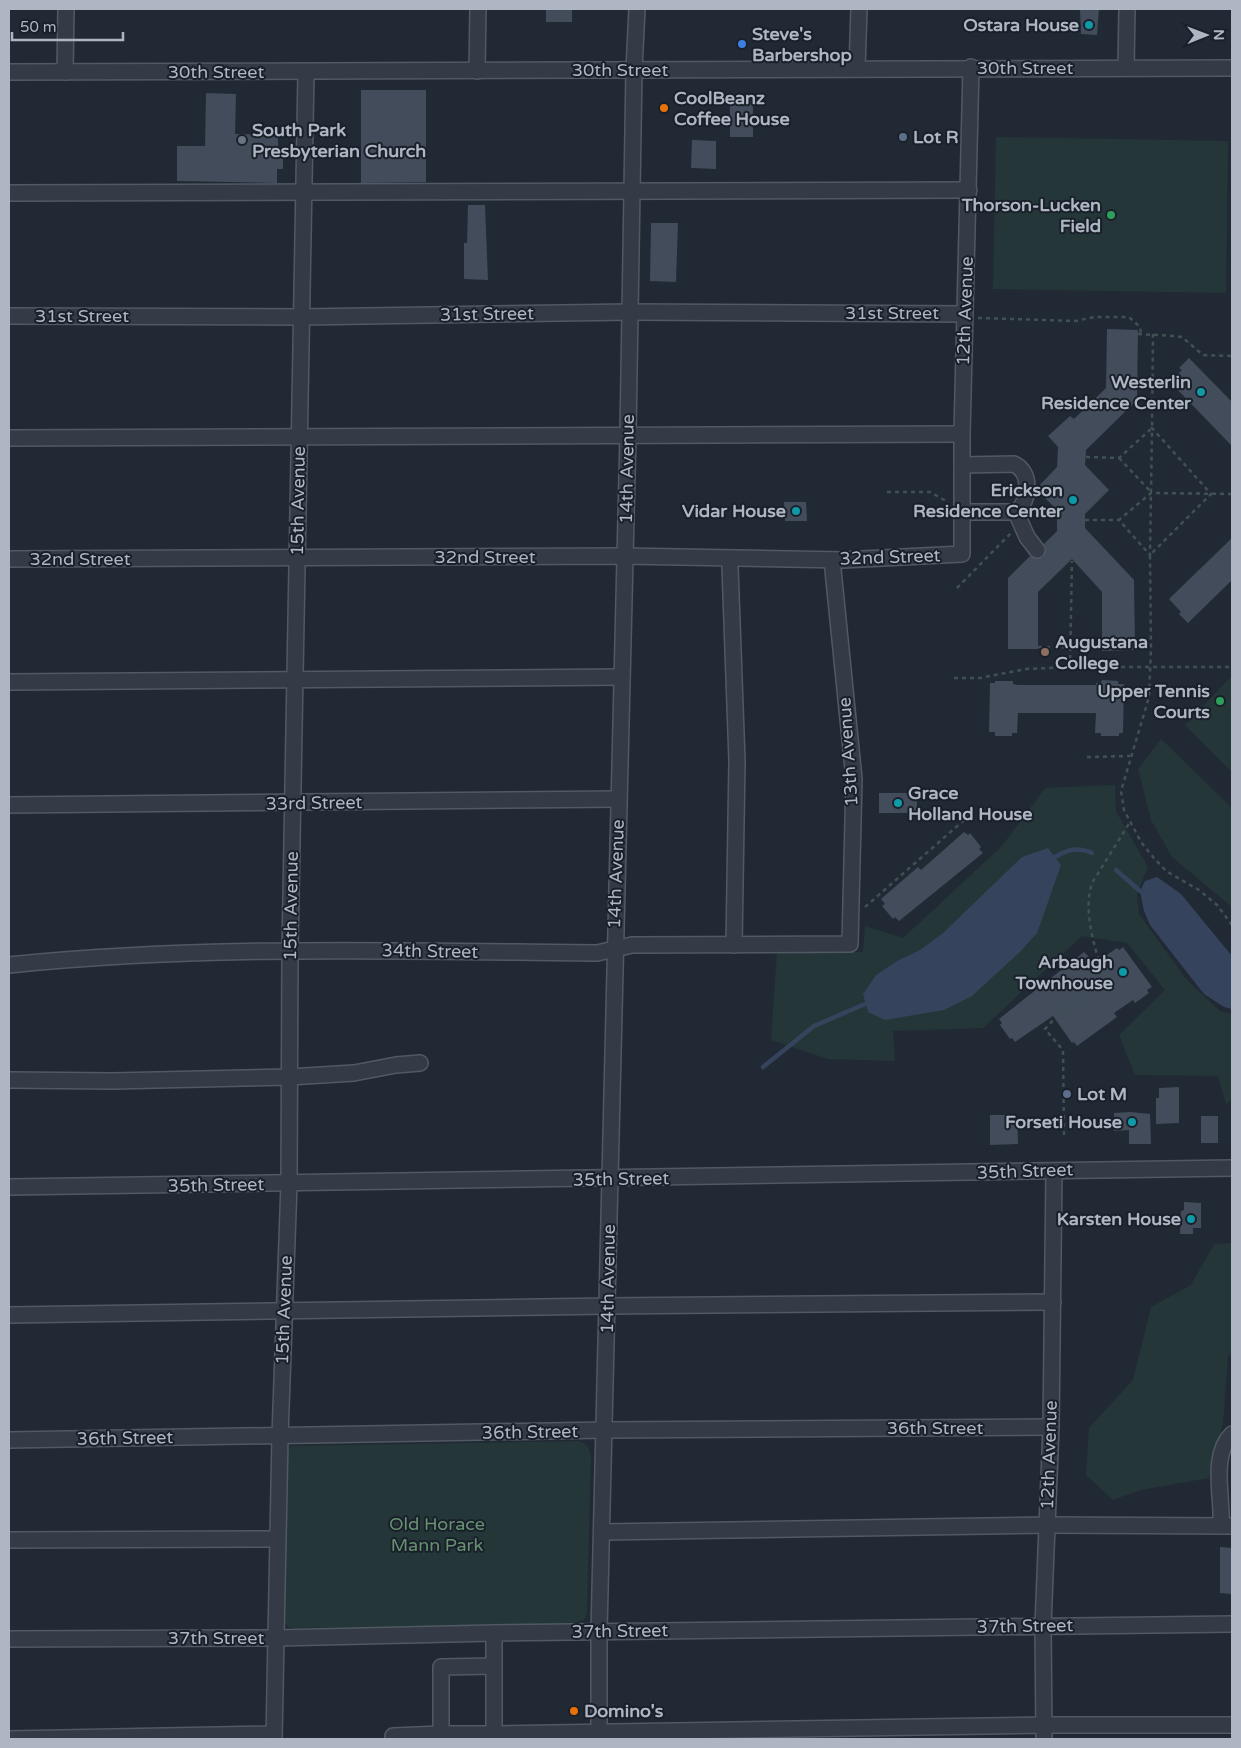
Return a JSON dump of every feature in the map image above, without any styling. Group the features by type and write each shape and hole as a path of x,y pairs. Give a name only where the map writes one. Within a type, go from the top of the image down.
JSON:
{"street":[{"path":"65,72 66,9"},
{"path":"476,70 478,9"},
{"name":"14th Avenue","path":"600,1736 599,1632 608,1306 614,948 628,434 634,69 637,9"},
{"path":"857,69 858,9"},
{"path":"1126,68 1127,9"},
{"name":"12th Avenue","path":"962,554 962,434 971,68"},
{"name":"30th Street","path":"9,72 1232,68"},
{"name":"15th Avenue","path":"274,1737 280,1436 289,1184 294,680 306,72"},
{"path":"9,192 304,193 969,190"},
{"name":"31st Street","path":"9,316 302,316 630,312 965,316"},
{"path":"9,438 962,434"},
{"path":"962,465 1014,464 1020,467 1026,477 1026,499 1018,517"},
{"path":"962,511 1018,517"},
{"path":"1018,517 1037,550"},
{"name":"32nd Street","path":"9,559 624,556 832,560 962,554"},
{"name":"13th Avenue","path":"832,560 842,680 853,763 850,944"},
{"path":"730,567 737,761 734,945"},
{"path":"9,682 622,677"},
{"name":"33rd Street","path":"9,805 618,799"},
{"name":"34th Street","path":"9,965 100,957 290,950 597,953 632,945 850,944"},
{"path":"9,1080 113,1081 289,1077 354,1073 396,1064 420,1063"},
{"name":"35th Street","path":"9,1187 1232,1168"},
{"name":"12th Avenue","path":"1044,1732 1043,1626 1050,1427 1054,1171"},
{"path":"9,1315 608,1306 1053,1302"},
{"name":"36th Street","path":"9,1440 605,1430 1050,1427"},
{"path":"602,1532 1047,1526 1227,1526 1220,1460 1226,1440 1232,1434"},
{"path":"9,1540 278,1540"},
{"name":"37th Street","path":"9,1639 276,1638 494,1633 1232,1624"},
{"path":"494,1633 494,1736"},
{"path":"441,1734 441,1667 494,1666"},
{"path":"393,1736 441,1734 600,1736 1044,1732 1232,1726"},
{"path":"9,1739 274,1737"}],"path":[{"path":"965,316 1075,321 1095,317 1129,317 1140,327 1139,334 1182,338 1203,355 1232,356"},
{"path":"1153,334 1150,555 1151,668 1147,707 1122,791 1124,810 1141,842 1166,871 1199,890 1217,906 1232,925"},
{"path":"1086,457 1119,458 1152,428"},
{"path":"1152,428 1212,494"},
{"path":"1119,458 1151,493"},
{"path":"887,492 930,492 962,511"},
{"path":"1085,520 1118,520 1151,493 1232,494"},
{"path":"1150,555 1212,494"},
{"path":"957,588 1018,517"},
{"path":"1118,520 1150,555"},
{"path":"1070,667 1072,561"},
{"path":"1038,647 1102,648"},
{"path":"954,678 980,678 1026,669 1070,667 1232,667"},
{"path":"1087,757 1131,756"},
{"path":"851,908 867,907 971,814"},
{"path":"1064,1136 1063,1050 1045,1030 1056,1017 1101,982 1102,970 1091,926 1088,893 1092,883 1130,822"}],"green space":[{"name":"Thorson-Lucken Field","path":"996,137 1228,141 1226,293 993,289"},
{"name":"Upper Tennis Courts","path":"1232,676 1232,772 1185,725"},
{"path":"1161,739 1232,808 1232,907 1172,857 1151,820 1138,769"},
{"path":"1115,785 1116,811 1148,867 1137,894 1139,914 1186,979 1220,1011 1232,1014 1232,1100 1226,1104 1218,1076 1135,1075 1119,1035 1165,990 1127,943 1082,936 983,1028 893,1031 895,1061 828,1059 771,1040 777,952 863,952 865,926 903,938 1001,847 1045,788"},
{"path":"1232,1243 1232,1354 1228,1356 1223,1425 1209,1478 1141,1490 1113,1500 1086,1475 1089,1428 1133,1380 1151,1307 1191,1285 1214,1244"},
{"name":"Old Horace Mann Park","path":"578,1441 587,1446 591,1456 587,1613 584,1620 567,1625 294,1628 288,1627 285,1623 287,1452 291,1446"}],"water":[{"path":"1048,848 1061,865 1037,933 1021,951 972,996 944,1010 885,1020 868,1012 863,994 876,975 897,961 920,950 943,933 1022,857"},
{"path":"1157,877 1181,894 1232,956 1232,1009 1224,1007 1204,994 1150,925 1144,911 1140,891 1145,881"}],"building":[{"path":"546,9 572,9 572,22 546,22"},
{"name":"Ostara House","path":"1080,9 1099,9 1097,35 1081,34"},
{"path":"361,90 426,90 426,182 361,183"},
{"name":"South Park Presbyterian Church","path":"206,93 236,94 235,134 278,135 278,151 283,151 283,169 277,169 277,183 177,181 177,146 205,146"},
{"path":"730,100 753,100 753,137 730,137"},
{"path":"692,140 716,141 716,169 691,168"},
{"path":"468,205 485,205 488,280 464,279 464,243 467,243"},
{"path":"651,223 678,223 676,282 650,281"},
{"name":"Erickson Residence Center","path":"1107,329 1138,330 1137,400 1086,450 1085,465 1109,490 1085,514 1085,528 1134,580 1135,650 1102,651 1102,592 1072,559 1038,592 1038,649 1008,649 1008,578 1030,556 1038,559 1043,557 1046,549 1044,544 1057,531 1057,510 1036,489 1057,467 1058,447 1048,436 1070,416 1074,419 1106,388"},
{"name":"Westerlin Residence Center","path":"1189,358 1232,402 1232,446 1170,382 1182,370 1179,368"},
{"name":"Vidar House","path":"784,502 806,502 807,521 785,521"},
{"path":"1232,538 1232,580 1188,623 1169,599"},
{"path":"1102,680 1118,681 1118,684 1124,684 1123,733 1119,733 1119,736 1101,736 1101,733 1095,733 1096,713 1018,713 1017,733 1012,733 1012,736 995,736 995,732 989,732 990,683 995,683 995,681 1013,681 1013,684 1018,685 1096,685 1096,683 1101,683"},
{"name":"Grace Holland House","path":"879,793 917,793 917,813 879,813"},
{"path":"964,832 968,835 970,833 981,847 979,849 983,853 899,921 895,917 893,919 882,906 885,904 881,899 918,867 921,870"},
{"path":"1123,947 1152,987 1147,990 1149,993 1135,1003 1133,1000 1114,1013 1117,1017 1077,1046 1074,1042 1072,1043 1053,1016 1015,1042 1012,1038 1010,1039 1000,1025 1002,1023 999,1019 1084,952 1095,963 1117,948 1119,950"},
{"path":"1179,1087 1179,1123 1156,1124 1156,1098 1159,1098 1159,1088"},
{"name":"Forseti House","path":"1114,1113 1150,1114 1151,1144 1129,1144 1129,1130 1114,1131"},
{"path":"990,1115 1017,1115 1018,1144 990,1145"},
{"path":"1201,1116 1218,1116 1218,1143 1201,1143"},
{"name":"Karsten House","path":"1184,1202 1201,1203 1201,1228 1193,1228 1193,1234 1180,1234 1181,1211 1184,1210"},
{"path":"1220,1547 1232,1548 1232,1594 1220,1593"}],"waterway":[{"path":"1055,857 1073,850 1092,853"},
{"path":"1116,870 1140,891"},
{"path":"763,1067 814,1026 865,1004"}],"place":[{"name":"Ostara House","path":"1089,25"},
{"name":"Steve's Barbershop","path":"742,44"},
{"name":"CoolBeanz Coffee House","path":"664,108"},
{"name":"Lot R","path":"903,137"},
{"name":"South Park Presbyterian Church","path":"242,140"},
{"name":"Thorson-Lucken Field","path":"1111,215"},
{"name":"Westerlin Residence Center","path":"1201,392"},
{"name":"Erickson Residence Center","path":"1073,500"},
{"name":"Vidar House","path":"796,511"},
{"name":"Augustana College","path":"1045,652"},
{"name":"Upper Tennis Courts","path":"1220,701"},
{"name":"Grace Holland House","path":"898,803"},
{"name":"Arbaugh Townhouse","path":"1123,972"},
{"name":"Lot M","path":"1067,1094"},
{"name":"Forseti House","path":"1132,1122"},
{"name":"Karsten House","path":"1191,1219"},
{"name":"Domino's","path":"574,1711"}]}
